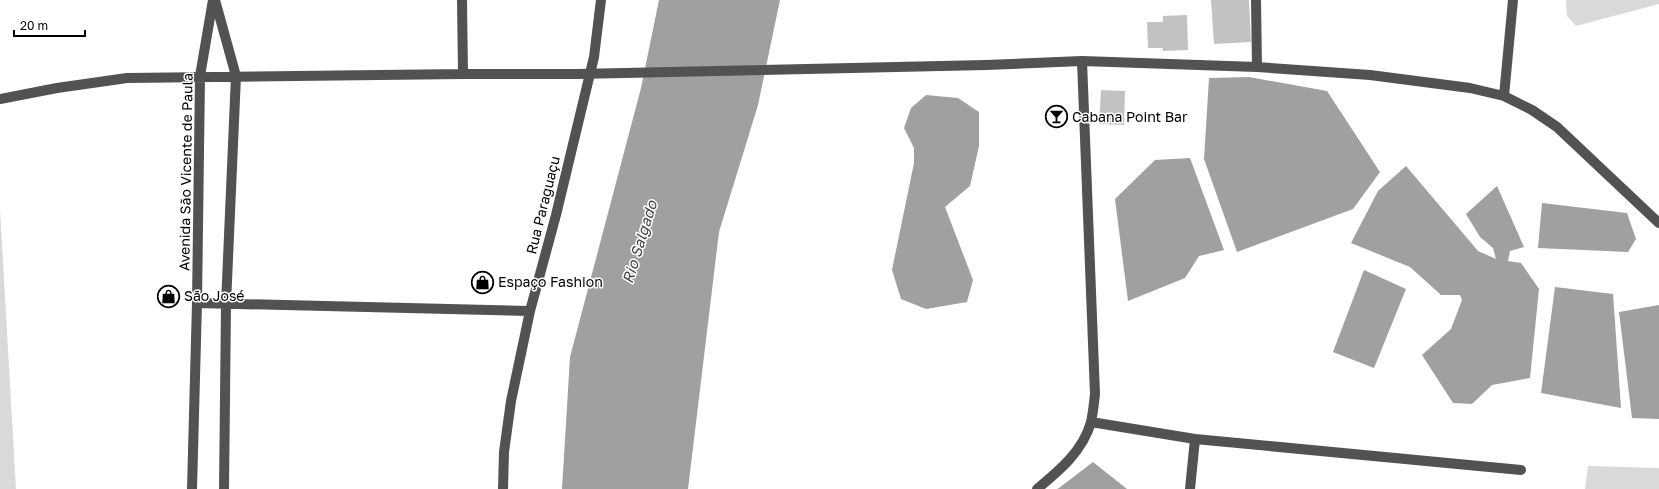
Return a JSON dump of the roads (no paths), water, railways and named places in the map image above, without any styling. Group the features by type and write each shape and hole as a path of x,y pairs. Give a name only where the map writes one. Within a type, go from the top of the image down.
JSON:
{"street":[{"name":"Avenida São Vicente de Paula","path":"214,0 236,76 226,304 224,489"},
{"name":"Avenida São Vicente de Paula","path":"192,489 197,303 200,76 214,0"},
{"path":"462,0 463,74"},
{"name":"Rua Paraguaçu","path":"504,489 504,452 511,401 530,312 556,215 594,57 601,0"},
{"path":"1256,0 1257,67"},
{"path":"1504,96 1513,0"},
{"path":"0,99 57,88 127,78 200,76 577,74 986,65 1082,61 1257,67 1370,74 1470,88 1504,96 1532,110 1556,127 1659,223"},
{"path":"1037,489 1063,468 1082,443 1091,422 1095,394 1082,61"},
{"path":"197,303 530,312"},
{"path":"1091,422 1195,438 1521,470"},
{"path":"1190,489 1195,438"}],"water":[{"name":"Rio Salgado","path":"659,0 780,0 758,105 719,232 688,489 562,489 570,357 641,88"},
{"path":"1249,77 1327,91 1380,172 1353,209 1237,252 1204,159 1209,78"},
{"path":"926,95 958,98 979,112 979,146 970,186 945,207 973,280 967,302 926,309 901,299 892,270 914,163 914,148 904,128 911,108"},
{"path":"1190,158 1224,250 1199,256 1185,278 1128,301 1115,199 1155,160"},
{"path":"1406,166 1478,251 1496,259 1493,248 1480,237 1466,214 1497,186 1524,247 1510,251 1508,261 1521,263 1539,289 1530,378 1492,385 1472,404 1453,403 1422,355 1451,329 1462,300 1460,295 1441,295 1410,267 1351,243 1378,191"},
{"path":"1542,203 1627,213 1636,239 1628,252 1538,248"},
{"path":"1364,270 1406,289 1374,368 1333,352"},
{"path":"1555,287 1613,294 1621,408 1541,393"},
{"path":"1659,305 1659,419 1632,418 1619,312"},
{"path":"1093,462 1127,489 1057,489 1059,488"}],"place":[{"name":"Cabana Point Bar","path":"1057,117"},
{"name":"Espaço Fashion","path":"483,282"},
{"name":"São José","path":"168,296"}]}
